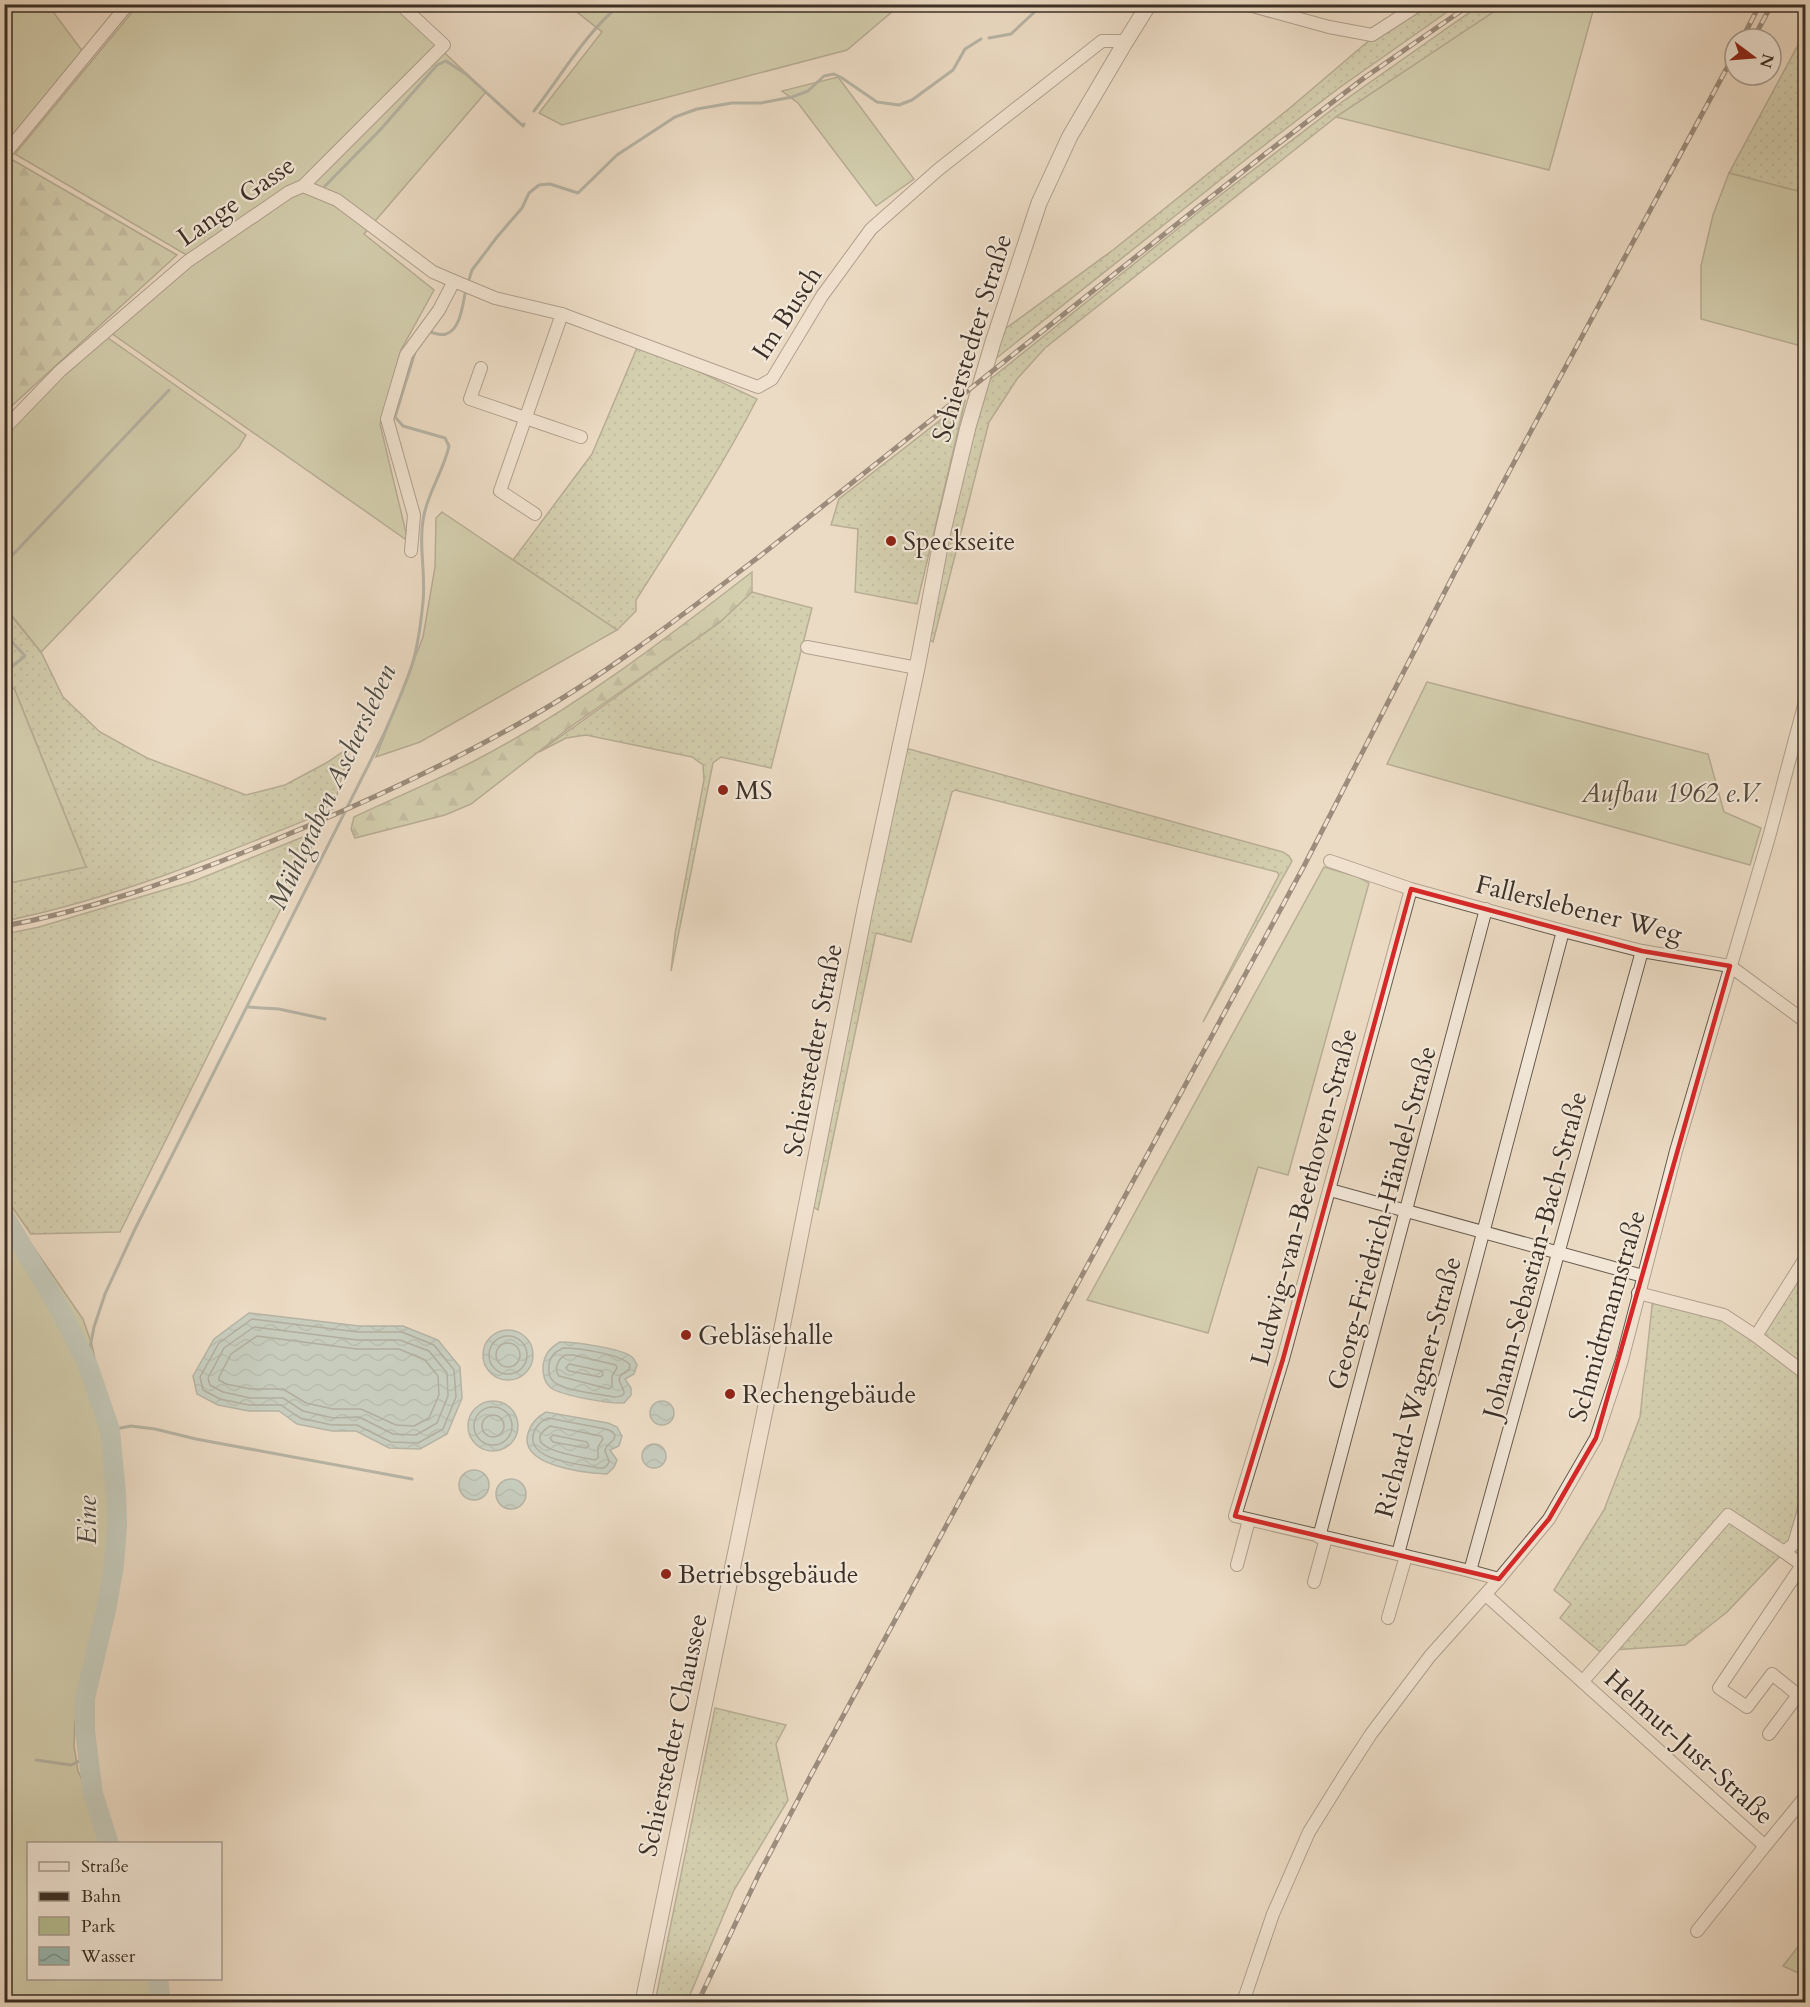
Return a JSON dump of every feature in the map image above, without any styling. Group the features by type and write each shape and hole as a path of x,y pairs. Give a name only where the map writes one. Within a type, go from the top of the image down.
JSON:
{"street":[{"path":"4,155 128,4"},
{"name":"Lange Gasse","path":"4,429 60,370 188,261 289,192 303,186 444,45 400,4"},
{"name":"Schierstedter Straße","path":"759,1442 865,909 917,668 943,531 968,428 1039,203 1070,136 1149,4"},
{"path":"1245,4 1329,27 1372,35 1420,4"},
{"name":"Im Busch","path":"303,186 337,200 433,272 495,298 562,314 758,387 772,379 822,296 871,229 939,169 1102,40 1126,41"},
{"path":"411,551 414,514 387,419 406,355 439,310 462,284"},
{"path":"535,514 500,491 562,314"},
{"path":"481,368 470,399 581,437"},
{"path":"807,647 917,668"},
{"name":"Schmidtmannstraße","path":"1243,2002 1273,1914 1309,1833 1371,1734 1430,1656 1486,1595 1549,1519 1596,1438 1622,1360 1676,1151 1771,830 1806,698"},
{"name":"Fallerslebener Weg","path":"1329,861 1411,889 1563,931 1642,951 1730,966 1806,1022"},
{"name":"Ludwig-van-Beethoven-Straße","path":"1249,1520 1235,1516 1284,1359 1411,889"},
{"name":"Georg-Friedrich-Händel-Straße","path":"1314,1582 1322,1538 1486,909"},
{"name":"Richard-Wagner-Straße","path":"1388,1618 1482,1232 1563,931"},
{"name":"Johann-Sebastian-Bach-Straße","path":"1470,1570 1642,951"},
{"name":"Richard-Wagner-Straße","path":"1330,1190 1643,1276"},
{"path":"1756,1336 1806,1257"},
{"path":"1638,1293 1724,1315 1756,1336 1804,1375"},
{"name":"Schierstedter Chaussee","path":"643,2002 759,1442"},
{"path":"1769,1734 1798,1695 1772,1674 1747,1707 1719,1688 1802,1565 1784,1552 1794,1544 1806,1503"},
{"name":"Helmut-Just-Straße","path":"1583,1681 1728,1515 1784,1552"},
{"path":"1237,1565 1249,1520 1470,1570 1499,1579"},
{"name":"Helmut-Just-Straße","path":"1486,1595 1765,1846"},
{"name":"Helmut-Just-Straße","path":"1697,1931 1806,1796"}],"highlighted area":[{"path":"1411,889 1642,951 1730,966 1596,1438 1549,1519 1499,1579 1235,1516 1283,1359"}],"green space":[{"path":"5,5 48,5 86,56 5,155"},
{"path":"138,5 394,5 486,92 364,234 434,290 401,350 380,424 408,541 111,333 195,260 15,154"},
{"path":"568,5 900,5 847,50 562,125 539,113 602,32"},
{"path":"1420,5 1457,5 1339,88 1249,157 994,360 1005,329 1113,250 1291,107 1379,32"},
{"path":"1480,5 1504,5 1336,117 1045,348 1017,379 989,422 933,642 929,639 946,537 988,381 1206,206 1342,102"},
{"path":"1504,5 1593,11 1549,170 1336,117"},
{"path":"1805,32 1805,193 1729,173 1775,87 1783,87 1783,73"},
{"path":"838,77 914,179 876,206 798,103 782,91"},
{"path":"11,159 177,255 5,412 4,166"},
{"path":"1729,173 1805,193 1805,347 1701,319 1701,266 1713,215"},
{"path":"101,333 246,435 239,447 41,652 5,607 4,429"},
{"path":"639,343 757,399 714,476 636,600 636,611 617,630 513,560 592,454"},
{"path":"965,401 917,604 855,592 858,529 831,525 839,499"},
{"path":"442,512 617,630 420,742 376,757 423,637 435,567 436,518"},
{"path":"752,572 752,592 720,622 573,725 471,804 445,815 355,838 351,829 354,817 474,761 547,720 617,673"},
{"path":"752,592 812,608 771,768 721,757 713,763 671,971 675,934 704,780 703,765 692,757 586,735 566,738 539,752 720,622"},
{"path":"4,607 41,652 63,697 100,732 147,758 246,795 285,785 350,747 333,809 212,858 130,887 5,921 5,884 86,867 14,688 5,692"},
{"name":"Aufbau 1962 e.V.","path":"1427,682 1708,754 1724,812 1761,828 1750,865 1387,764"},
{"path":"14,688 86,867 5,884 5,692"},
{"path":"909,749 1283,852 1292,861 1203,1022 1279,875 1277,872 955,790 952,792 911,942 876,933 818,1210 811,1205 903,755"},
{"path":"320,830 120,1232 31,1234 5,1197 5,934 39,927 194,881"},
{"path":"1324,867 1358,877 1369,883 1288,1175 1258,1167 1208,1333 1087,1300"},
{"path":"5,1206 83,1319 92,1345 107,1417 118,1498 114,1573 87,1667 75,1722 74,1746 78,1771 111,1842 27,1842 27,1980 154,1980 151,2002 5,2002"},
{"path":"1805,1257 1805,1568 1784,1552 1727,1612 1685,1645 1599,1651 1560,1618 1571,1604 1554,1590 1604,1510 1640,1417 1653,1297 1724,1315 1756,1336"},
{"path":"715,1708 786,1725 776,1744 788,1800 734,1890 687,2002 655,2002"},
{"path":"1805,1938 1805,1976 1783,1966"}],"water":[{"path":"249,1313 359,1326 403,1326 438,1340 460,1367 462,1398 447,1434 420,1449 389,1448 356,1431 332,1431 297,1424 279,1411 249,1411 218,1405 197,1394 193,1376 214,1339"},
{"path":"503,1330 513,1330 526,1337 533,1350 533,1360 526,1373 513,1380 503,1380 494,1376 487,1369 483,1360 483,1350 487,1341 494,1334"},
{"path":"560,1342 608,1348 632,1357 637,1365 634,1374 625,1379 631,1388 631,1395 624,1403 608,1402 576,1397 551,1388 544,1378 544,1362 548,1352"},
{"path":"493,1401 511,1408 518,1426 511,1444 493,1451 475,1444 468,1426 475,1408"},
{"path":"662,1401 671,1404 674,1413 671,1422 662,1425 653,1422 650,1413 653,1404"},
{"path":"546,1412 608,1423 617,1427 622,1436 619,1446 610,1450 617,1460 614,1467 607,1474 584,1472 556,1465 533,1453 528,1444 528,1433 535,1421"},
{"path":"654,1444 659,1445 665,1451 665,1461 659,1467 654,1468 649,1467 643,1461 642,1456 643,1451 649,1445"},
{"path":"474,1470 485,1474 489,1485 485,1496 474,1500 463,1496 459,1485 463,1474"},
{"path":"511,1479 522,1483 526,1494 522,1505 511,1509 500,1505 496,1494 500,1483"}],"waterway":[{"path":"534,111 585,41 621,4"},
{"name":"Mühlgraben Aschersleben","path":"989,38 1011,34 1043,4"},
{"name":"Mühlgraben Aschersleben","path":"468,283 472,270 522,208 529,193 539,185 550,184 578,193 617,155 675,117 697,109 732,103 761,103 792,97 808,91 824,76 834,74 877,102 899,105 912,100 953,70 965,49 981,39"},
{"path":"325,186 381,129 437,65 446,61 466,74 523,126 524,124"},
{"name":"Mühlgraben Aschersleben","path":"427,331 442,335 455,327 466,289"},
{"name":"Mühlgraben Aschersleben","path":"87,1363 94,1327 105,1294 135,1229 384,734 412,665 418,642 423,602 422,526 429,497 449,446 445,438 403,426 395,417 415,352"},
{"path":"4,564 169,390"},
{"path":"4,633 25,656 4,673"},
{"path":"247,1007 279,1009 325,1019"},
{"name":"Eine","path":"4,1216 58,1306 87,1363 110,1430 117,1525 114,1565 85,1698 85,1731 93,1794 108,1842"},
{"path":"110,1430 131,1426 155,1429 196,1439 412,1479"},
{"path":"36,1760 71,1765 88,1757"},
{"name":"Eine","path":"158,1980 161,2002"}],"railway":[{"path":"4,926 97,904 188,874 284,836 429,771 534,715 593,679 760,556 1265,154 1364,78 1471,4"},
{"path":"1748,27 1760,4"},
{"path":"1760,27 1772,4"},
{"path":"698,2002 759,1874 811,1775 1304,866 1456,570 1723,75"}],"place":[{"name":"Speckseite","path":"891,541"},
{"name":"MS","path":"723,790"},
{"name":"Gebläsehalle","path":"686,1335"},
{"name":"Rechengebäude","path":"730,1394"},
{"name":"Betriebsgebäude","path":"666,1574"}]}
